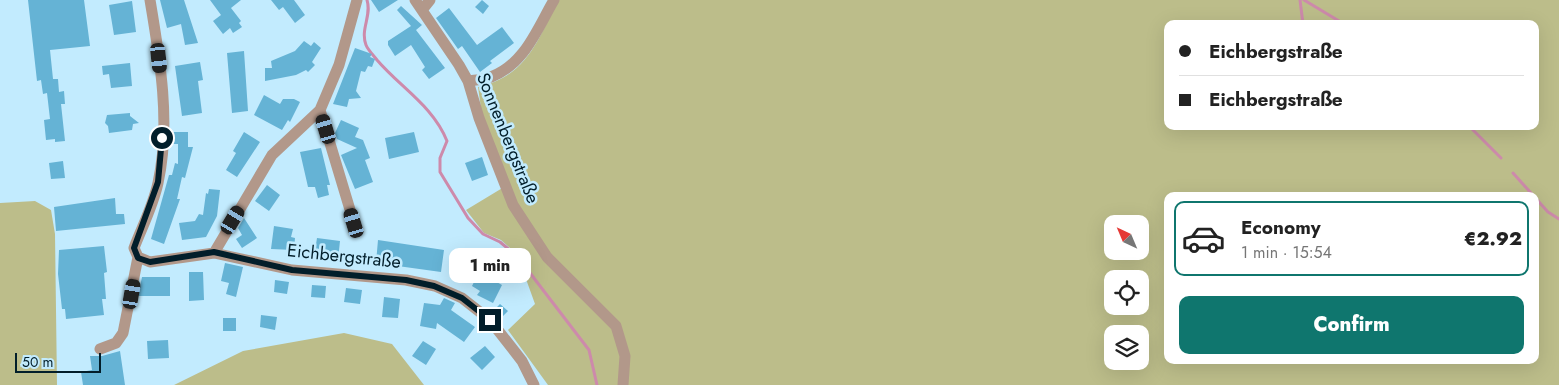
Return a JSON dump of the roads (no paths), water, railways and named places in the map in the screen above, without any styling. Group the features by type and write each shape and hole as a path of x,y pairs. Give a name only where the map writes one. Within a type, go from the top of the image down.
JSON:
{"street":[{"path":"100,349 116,343 123,333 138,258 134,248 158,182 163,126 162,92 150,0"},
{"path":"214,252 272,155 320,110 339,65 357,0"},
{"name":"Sonnenbergstraße","path":"415,0 459,65 468,82 479,118 513,205 547,257 616,326 625,356 623,385"},
{"path":"422,10 430,0"},
{"path":"468,82 492,77 517,61 524,53 554,0"},
{"path":"320,110 354,223"},
{"name":"Eichbergstraße","path":"138,258 150,262 214,252 284,268 406,280 434,286 462,298 490,320 522,361 534,385"}],"waterway":[{"path":"367,0 368,12 364,33 367,47 386,70 425,107 434,118 447,141 440,158 440,172 468,218 483,234 500,242 517,256 589,350 597,385"},
{"path":"1300,0 1302,20"},
{"path":"1304,0 1337,20"},
{"path":"1473,130 1501,158"},
{"path":"1513,173 1530,192"},
{"path":"1539,202 1548,212 1559,219"}]}
